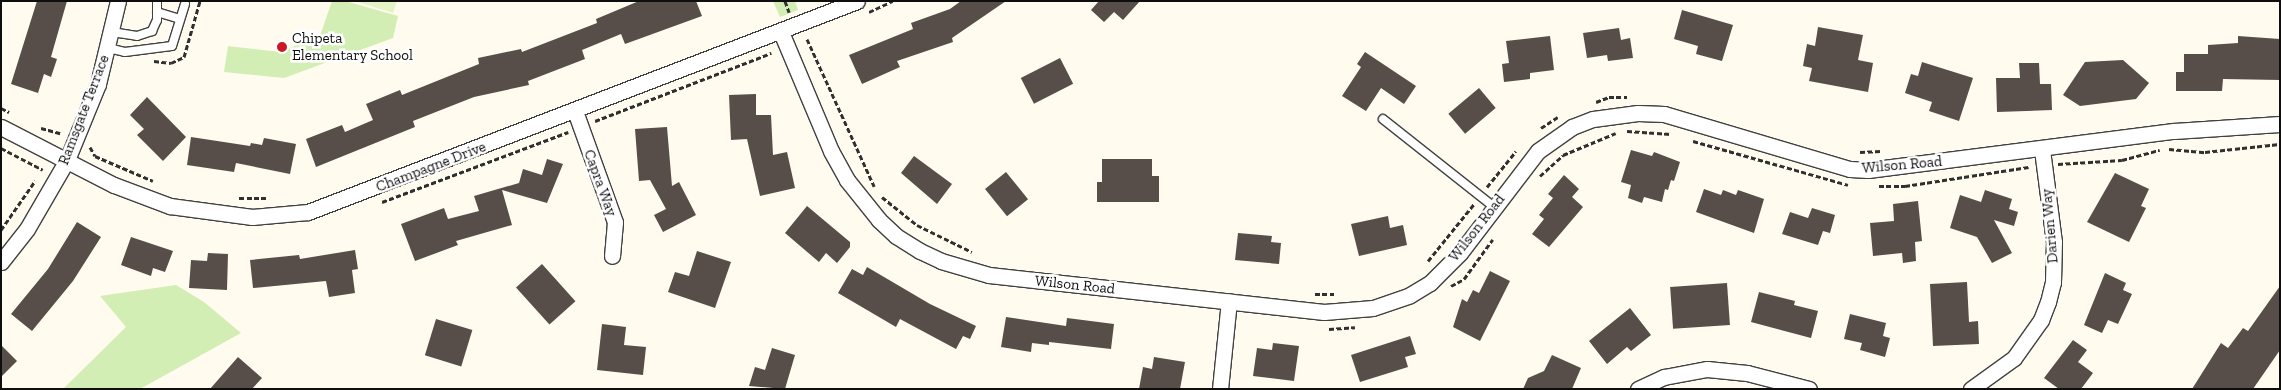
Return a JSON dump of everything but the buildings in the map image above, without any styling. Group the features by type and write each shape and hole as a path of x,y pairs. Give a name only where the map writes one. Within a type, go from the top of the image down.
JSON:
{"street":[{"name":"Ramsgate Terrace","path":"1,262 27,229 67,160 108,48 118,1"},
{"name":"Champagne Drive","path":"1,127 114,185 170,206 223,215 280,216 342,202 857,1"},
{"name":"Wilson Road","path":"781,32 831,151 848,180 879,220 896,236 941,261 989,275 1342,312 1391,303 1430,283 1446,268 1538,151 1572,127 1615,115 1638,113 1682,118 1850,169 1868,170 2042,150 2174,131 2280,124"},
{"name":"Capra Way","path":"575,112 615,222 612,256"},
{"name":"Darien Way","path":"1971,389 2014,358 2037,326 2048,302 2053,282 2054,249 2042,150"},
{"path":"1220,389 1229,301"},
{"path":"1638,389 1664,377 1707,369 1747,372 1810,389"}],"lane":[{"path":"112,32 145,35 152,31 157,12 157,1"},
{"path":"108,48 125,52 172,46 185,4"},
{"path":"157,12 180,19"},
{"path":"1382,118 1494,207"}],"path":[{"path":"152,61 171,62 184,57 200,1"},
{"path":"785,1 790,16"},
{"path":"781,14 797,8"},
{"path":"776,61 772,52 806,39"},
{"path":"1,108 18,116"},
{"path":"1,230 42,170 64,124"},
{"path":"35,125 60,133"},
{"path":"1536,179 1563,154 1621,131 1675,134"},
{"path":"1689,139 1851,186"},
{"path":"92,142 90,149 95,156 159,184"},
{"path":"1869,186 1905,186 2044,166 2122,160 2166,148 2205,152 2280,144"},
{"path":"1,148 42,170"},
{"path":"237,198 273,198"},
{"path":"1446,288 1464,278 1497,233"},
{"path":"1320,328 1338,330 1357,326"}],"green space":[{"path":"332,1 345,1 398,16 393,38 284,78 224,72 228,46 280,52 320,36"},
{"path":"355,1 397,1 393,13"},
{"path":"773,1 795,1 798,10 780,17"},
{"path":"176,285 204,302 241,333 140,389 63,389 126,327 100,296"}],"place":[{"name":"Chipeta Elementary School","path":"282,47"}]}
